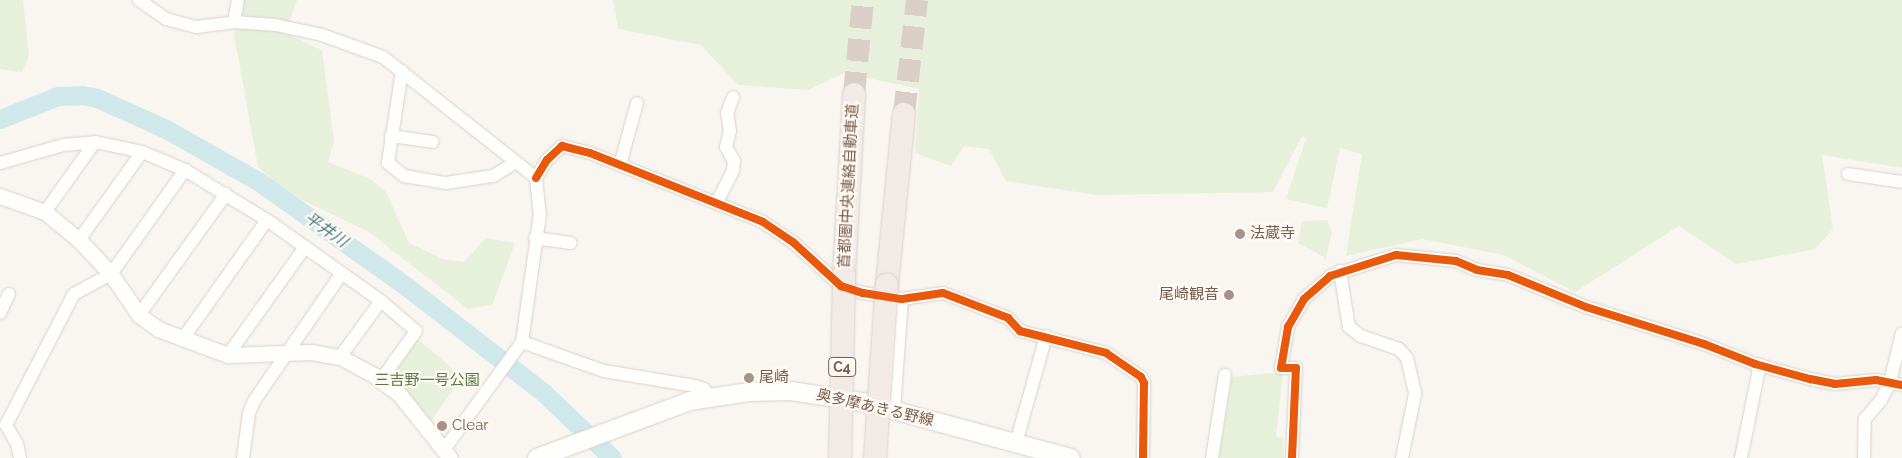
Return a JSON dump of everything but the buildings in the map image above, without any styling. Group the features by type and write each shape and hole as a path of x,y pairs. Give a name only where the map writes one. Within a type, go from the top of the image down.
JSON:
{"highway":[{"name":"首都圏中央連絡自動車道","path":"840,458 844,276 854,94"},
{"path":"875,458 894,292 904,114"}],"main road":[{"name":"奥多摩あきる野線","path":"538,458 621,426 710,397 791,391 833,396 894,410 1016,443 1032,453 1070,458"}],"street":[{"path":"139,0 166,19 196,27 234,22 276,25 322,35 383,57 514,163 536,178"},
{"path":"234,22 238,0"},
{"path":"402,71 388,163 404,176 446,183 493,176 514,163"},
{"path":"717,202 733,170 734,161 726,147 730,131 727,113 733,97"},
{"path":"620,164 637,103"},
{"path":"391,136 432,142"},
{"path":"45,212 95,142"},
{"path":"0,163 63,145 95,142 142,152 185,170 268,220 381,301 416,331 381,380"},
{"path":"0,196 45,212 79,240 111,274 139,316 182,340 228,355 286,353 340,357 381,380 400,395 444,456 521,344 540,214 536,178 547,160 562,146 620,164 751,216 779,233 841,286 863,293 943,293 1008,318 1020,331 1046,336 1106,353 1141,377 1145,390 1143,458"},
{"path":"79,240 142,152"},
{"path":"20,458 3,422 74,294 111,274 185,170"},
{"path":"1848,174 1902,182"},
{"path":"139,316 226,194"},
{"path":"182,340 268,220"},
{"path":"536,238 571,243"},
{"path":"228,355 305,247"},
{"path":"1292,458 1296,368 1282,368 1284,334 1304,299 1319,284 1340,271 1396,255 1456,261 1477,270 1508,275 1542,286 1586,307 1760,365 1835,384 1896,383"},
{"path":"1340,271 1348,327 1361,336 1398,349 1407,358 1415,394 1402,458"},
{"path":"243,458 249,413 286,353 342,273"},
{"path":"894,292 894,410"},
{"path":"0,313 9,294"},
{"path":"340,357 381,301"},
{"path":"1864,458 1865,419 1896,383 1902,333"},
{"path":"1016,443 1046,336"},
{"path":"521,344 604,372 696,386 704,389 710,397"},
{"path":"1741,458 1760,365"},
{"path":"1212,458 1225,375"}],"green space":[{"path":"0,0 23,0 29,56 22,72 0,69"},
{"path":"244,0 297,0 285,33 322,50 334,141 328,162 370,179 386,192 409,243 443,259 464,262 486,238 515,243 492,305 468,309 369,232 286,192 258,167 234,34"},
{"path":"613,0 1902,0 1902,168 1822,155 1833,229 1815,249 1736,264 1679,226 1575,292 1504,255 1422,239 1346,256 1362,154 1340,148 1327,208 1286,199 1306,138 1302,136 1273,192 1096,195 1006,181 989,149 964,146 951,166 915,153 919,89 844,73 808,90 738,85 701,45 618,29"},
{"path":"1327,220 1332,232 1326,258 1298,243 1302,221"},
{"name":"三吉野一号公園","path":"419,340 462,377 428,425 388,374 413,341"},
{"path":"1283,372 1276,436 1283,438 1284,458 1219,458 1232,377"}],"waterway":[{"name":"平井川","path":"0,119 58,96 82,95 97,98 166,129 258,181 407,287 544,393 612,458"}],"tunnel":[{"path":"854,94 863,0"},
{"path":"904,114 917,0"}],"cycle path":[{"path":"536,178 547,160 562,146 590,153 763,222 794,243 841,286 863,293 902,299 943,293 1008,318 1020,331 1106,353 1141,377 1144,383 1143,458"},
{"path":"1292,458 1296,368 1281,368 1288,327 1304,299 1330,276 1396,255 1456,261 1477,270 1508,275 1586,307 1704,344 1755,364 1810,379 1835,384 1876,380 1902,385"}],"place":[{"name":"法蔵寺","path":"1240,234"},
{"name":"尾崎観音","path":"1229,295"},
{"name":"尾崎","path":"749,378"},
{"name":"Clear","path":"442,426"}]}
